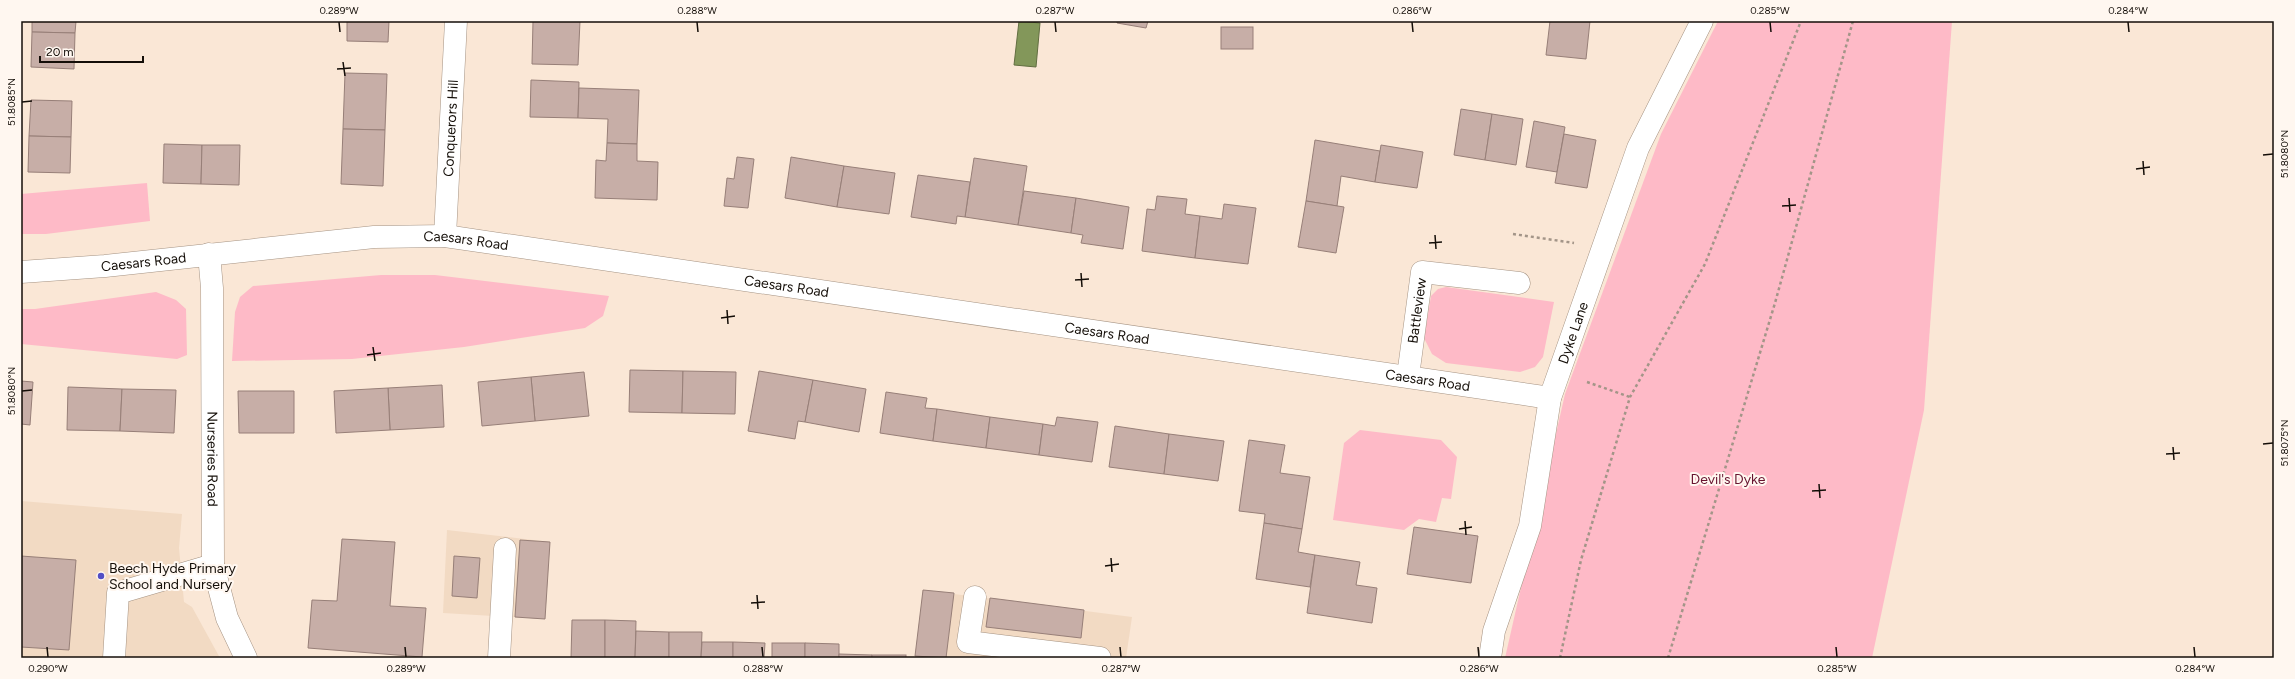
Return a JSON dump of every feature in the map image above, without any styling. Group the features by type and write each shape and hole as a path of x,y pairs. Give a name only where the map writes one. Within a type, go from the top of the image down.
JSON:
{"street":[{"name":"Conquerors Hill","path":"446,236 456,21"},
{"name":"Dyke Lane","path":"1490,658 1494,631 1530,526 1550,398 1638,148 1702,21"},
{"name":"Caesars Road","path":"21,272 105,266 374,237 446,236 1550,398"},
{"name":"Nurseries Road","path":"209,254 212,288 213,565 227,618 246,658"},
{"name":"Battleview","path":"1408,376 1422,272 1519,283"},
{"path":"499,658 504,549"},
{"path":"114,658 118,593 213,565"},
{"path":"975,597 968,642 1100,658"}],"path":[{"path":"1560,658 1581,560 1630,397 1705,264 1801,21"},
{"path":"1668,658 1775,303 1853,21"},
{"path":"1513,234 1603,247"},
{"path":"1559,372 1630,397"}],"shaded area":[{"path":"1019,21 1040,23 1036,67 1014,65"},
{"name":"Beech Hyde Primary School and Nursery","path":"21,501 182,514 179,548 184,602 192,607 220,658 21,658"},
{"path":"447,530 550,542 545,619 443,613"},
{"path":"923,590 1132,617 1126,658 932,658 915,656"}],"green space":[{"name":"Devil's Dyke","path":"1718,21 1952,21 1924,410 1872,658 1505,658 1565,394 1661,134"},
{"path":"147,183 150,221 46,234 21,234 21,194"},
{"path":"381,275 435,275 609,296 603,316 585,328 464,347 352,359 232,361 235,312 240,297 253,286"},
{"path":"1446,287 1554,302 1543,357 1535,367 1520,372 1446,363 1432,354 1424,338 1431,296 1438,289"},
{"path":"156,292 176,300 186,309 187,355 177,359 21,344 21,309 35,309"},
{"path":"1360,430 1441,440 1457,457 1451,499 1442,498 1436,522 1419,519 1404,530 1333,520 1344,443"}],"building":[{"path":"32,21 76,21 75,33 32,32"},
{"path":"347,21 389,21 388,42 347,41"},
{"path":"533,21 580,21 578,65 532,64"},
{"path":"1117,21 1148,21 1146,28 1117,23"},
{"path":"1550,21 1590,21 1586,59 1546,55"},
{"path":"1221,27 1253,27 1253,49 1221,49"},
{"path":"32,32 75,33 74,69 31,67"},
{"path":"345,73 387,74 385,130 343,129"},
{"path":"531,80 579,82 578,118 530,117"},
{"path":"579,88 639,90 637,144 607,143 608,119 578,118"},
{"path":"31,100 72,101 71,137 29,136"},
{"path":"1461,109 1492,114 1485,160 1454,155"},
{"path":"1492,114 1523,119 1516,165 1485,160"},
{"path":"1534,121 1565,127 1557,172 1526,167"},
{"path":"343,129 385,130 383,186 341,184"},
{"path":"1564,134 1596,140 1587,188 1555,183"},
{"path":"29,136 71,137 70,173 28,172"},
{"path":"1315,140 1380,151 1375,182 1341,176 1337,206 1306,201"},
{"path":"607,143 637,144 637,161 658,162 657,200 595,198 596,160 606,161"},
{"path":"164,144 202,145 201,184 163,183"},
{"path":"202,145 240,145 239,185 201,184"},
{"path":"1381,145 1423,152 1417,188 1375,182"},
{"path":"737,157 754,159 748,208 724,206 727,178 734,179"},
{"path":"791,157 844,166 837,207 785,198"},
{"path":"974,158 1027,166 1018,225 965,217"},
{"path":"844,166 895,173 889,214 837,207"},
{"path":"918,175 970,182 965,217 957,216 956,224 911,217"},
{"path":"1024,191 1076,198 1071,233 1018,225"},
{"path":"1157,196 1187,199 1185,214 1200,216 1195,258 1142,251 1147,209 1155,210"},
{"path":"1076,198 1129,207 1123,249 1081,243 1083,235 1071,233"},
{"path":"1306,201 1344,207 1336,253 1298,247"},
{"path":"1224,204 1256,208 1248,264 1195,258 1200,216 1222,219"},
{"path":"630,370 683,371 682,413 629,412"},
{"path":"683,371 736,372 735,414 682,413"},
{"path":"759,371 813,380 805,422 798,421 795,439 748,431"},
{"path":"584,372 589,416 535,421 531,377"},
{"path":"531,377 535,421 482,426 478,382"},
{"path":"813,380 866,389 859,432 805,422"},
{"path":"21,381 33,382 30,425 21,424"},
{"path":"442,385 444,427 390,430 388,388"},
{"path":"68,387 122,389 120,431 67,430"},
{"path":"388,388 390,430 336,433 334,391"},
{"path":"122,389 176,390 174,433 120,431"},
{"path":"238,391 294,391 294,433 239,433"},
{"path":"886,392 927,398 925,408 937,409 933,441 880,433"},
{"path":"937,409 990,417 986,448 933,441"},
{"path":"990,417 1043,424 1039,455 986,448"},
{"path":"1057,417 1098,422 1092,462 1039,455 1043,424 1055,426"},
{"path":"1115,426 1169,434 1164,474 1109,467"},
{"path":"1169,434 1224,441 1218,481 1164,474"},
{"path":"1249,440 1285,445 1280,473 1310,477 1302,529 1264,523 1265,514 1239,511"},
{"path":"1264,523 1302,529 1298,552 1315,555 1310,587 1256,579"},
{"path":"1414,527 1478,536 1471,583 1407,574"},
{"path":"342,539 395,542 390,606 426,608 422,657 308,648 312,600 337,601"},
{"path":"520,540 550,542 545,619 515,617"},
{"path":"1315,555 1360,562 1356,585 1377,588 1372,623 1307,613"},
{"path":"21,556 76,560 69,650 21,647"},
{"path":"454,556 480,558 477,598 452,596"},
{"path":"923,590 954,593 946,658 915,656"},
{"path":"990,598 1084,610 1081,638 986,627"},
{"path":"572,620 605,620 605,658 571,658"},
{"path":"605,620 636,621 635,658 605,658"},
{"path":"636,631 669,632 669,658 635,658"},
{"path":"669,632 702,632 701,658 669,658"},
{"path":"702,642 733,642 733,658 701,658"},
{"path":"733,642 765,643 764,658 733,658"},
{"path":"772,643 805,643 805,658 772,658"},
{"path":"805,643 839,644 839,658 805,658"},
{"path":"839,654 872,655 872,658 839,658"},
{"path":"872,655 906,655 906,658 872,658"}],"place":[{"name":"Beech Hyde Primary School and Nursery","path":"101,576"}]}
